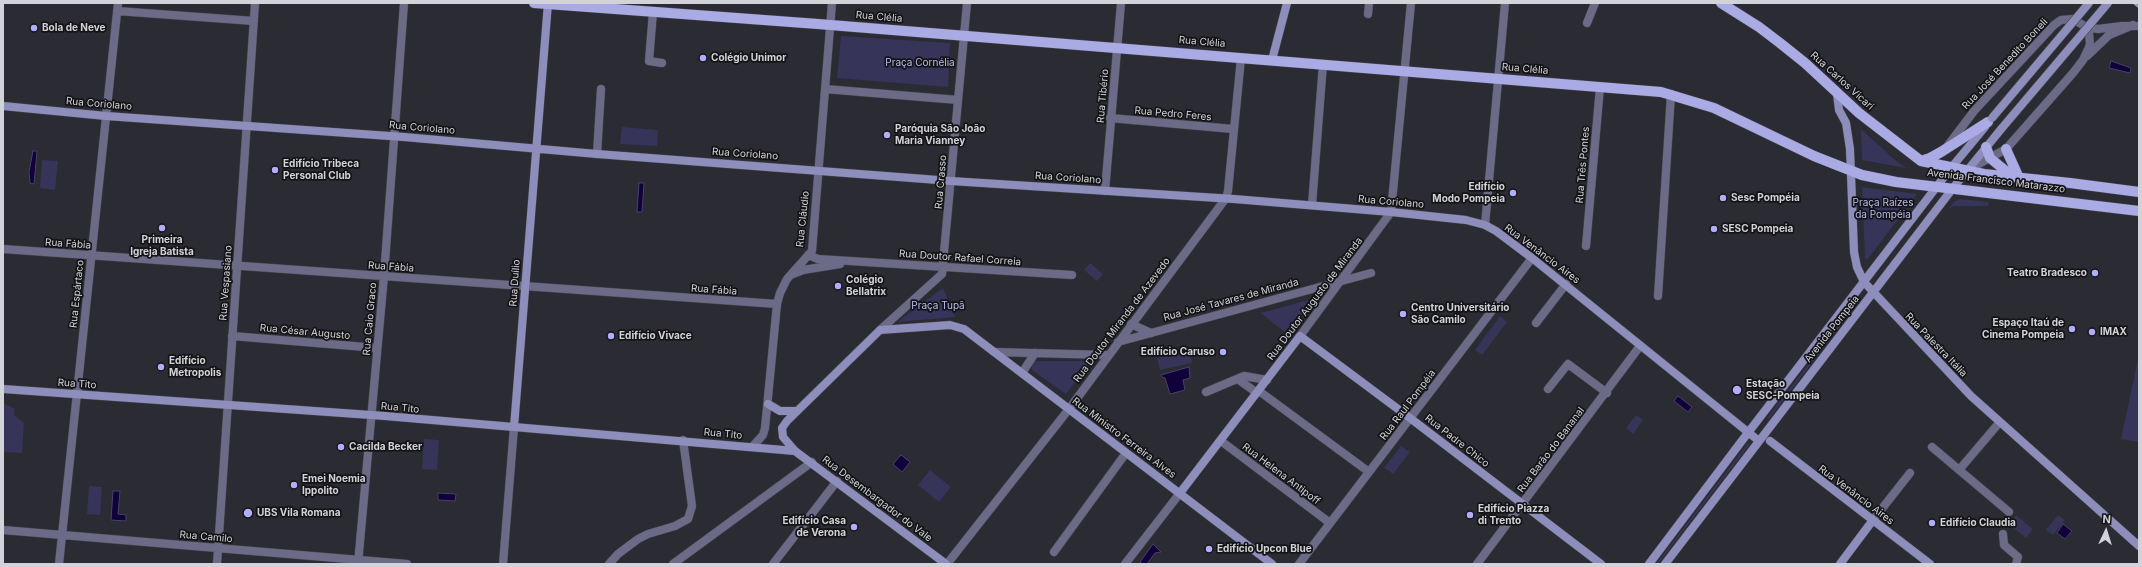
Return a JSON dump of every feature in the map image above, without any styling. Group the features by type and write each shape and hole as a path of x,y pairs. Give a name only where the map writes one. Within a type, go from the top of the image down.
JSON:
{"main road":[{"name":"Rua Clélia","path":"534,3 1498,78 1671,94 1714,108 1851,172"},
{"name":"Rua Carlos Vicari","path":"1721,3 1759,27 1780,43 1805,63 1837,94 1921,161 1951,168"},
{"path":"1921,161 1944,150 1990,120"},
{"path":"1986,147 1990,158 2007,172 2019,178"},
{"path":"2006,149 2019,178"},
{"name":"Avenida Francisco Matarazzo","path":"1951,168 2019,178 2094,185 2139,192"},
{"name":"Avenida Francisco Matarazzo","path":"1851,172 1896,182 2139,211"}],"street":[{"name":"Rua Vespasiano","path":"217,564 226,405 238,266 255,3"},
{"name":"Rua Caio Graco","path":"359,562 384,276 404,3"},
{"name":"Rua Cláudio","path":"753,446 763,435 768,404 777,304 780,293 790,275 812,251 832,3"},
{"name":"Rua Crasso","path":"942,267 967,3"},
{"name":"Rua Tibério","path":"1105,191 1110,118 1121,3"},
{"path":"1272,60 1287,3"},
{"path":"1368,14 1369,3"},
{"path":"1391,212 1411,3"},
{"path":"1484,225 1505,3"},
{"path":"1587,24 1595,3"},
{"name":"Avenida Pompeia","path":"1649,564 1748,432 1951,168 2089,3"},
{"name":"Avenida Pompeia","path":"1666,564 1966,171 2108,3"},
{"name":"Rua Duílio","path":"503,564 524,286 548,4"},
{"path":"117,7 254,21"},
{"name":"Rua Espártaco","path":"60,564 117,7"},
{"path":"653,12 649,61 662,63"},
{"name":"Rua José Benedito Boneli","path":"1944,150 1974,111 2054,25 2061,20 2073,19 2086,27 2098,29 2136,26"},
{"path":"1966,171 2006,149 2082,60 2109,35 2136,26"},
{"path":"2082,60 2090,45 2090,33 2086,27"},
{"name":"Rua Doutor Miranda de Azevedo","path":"946,564 1069,409 1226,198 1228,191 1241,58"},
{"path":"1312,205 1323,64"},
{"name":"Rua Três Pontes","path":"1586,246 1600,87"},
{"path":"597,154 601,89"},
{"path":"825,89 958,100"},
{"path":"1658,296 1671,94"},
{"name":"Rua Palestra Itália","path":"1837,94 1839,110 1846,123 1851,172 1854,252 1857,267 1864,282 1952,377 1999,423 2139,546"},
{"name":"Rua Coriolano","path":"3,106 106,116 395,136 597,154 951,181 1226,198 1391,212 1466,220 1484,225"},
{"name":"Rua Pedro Feres","path":"1110,118 1233,129"},
{"name":"Rua Doutor Augusto de Miranda","path":"1125,564 1221,441 1391,212"},
{"name":"Rua Venâncio Aires","path":"1484,225 1532,258 1566,284 1677,379 1760,441"},
{"name":"Rua Fábia","path":"3,249 777,304"},
{"name":"Rua Doutor Rafael Correia","path":"808,255 818,259 1072,275"},
{"name":"Rua Raul Pompéia","path":"1299,564 1532,258"},
{"name":"Rua Doutor Rafael Correia","path":"790,275 803,270 846,261"},
{"path":"795,451 787,442 782,432 784,424 880,330 942,274 942,267"},
{"name":"Rua José Tavares de Miranda","path":"1118,342 1371,273"},
{"path":"1536,323 1566,284"},
{"path":"1317,287 1332,293"},
{"path":"1131,324 1151,333"},
{"name":"Rua Ministro Ferreira Alves","path":"880,330 950,325 963,329 1272,564"},
{"name":"Rua César Augusto","path":"232,336 377,348"},
{"name":"Rua Padre Chico","path":"1300,336 1601,564"},
{"name":"Rua Barão do Bananal","path":"1477,564 1640,346"},
{"path":"994,352 1108,355"},
{"path":"1022,373 1035,353"},
{"path":"1548,389 1568,364 1607,392"},
{"path":"1206,392 1239,380 1244,376 1267,380"},
{"path":"1239,380 1369,472"},
{"name":"Rua Tito","path":"3,389 372,415 683,440 795,451"},
{"path":"768,404 780,410 796,411"},
{"path":"1959,470 1999,423"},
{"path":"609,564 623,550 638,539 675,526 688,519 692,506 683,440"},
{"name":"Rua Helena Antipoff","path":"1221,441 1330,523"},
{"name":"Rua Venâncio Aires","path":"1770,442 1930,564"},
{"path":"1932,447 2009,512"},
{"name":"Rua Desembargador do Vale","path":"795,451 812,462 946,564"},
{"path":"1054,552 1126,452"},
{"path":"673,564 812,462"},
{"path":"1840,564 1910,473"},
{"path":"773,564 837,481"},
{"name":"Rua Camilo","path":"3,530 218,548 359,562 408,564"},
{"path":"2003,534 2004,545 2018,557 2016,564"}],"green space":[{"name":"Praça Cornélia","path":"841,36 950,43 948,87 837,78"},
{"path":"622,127 658,130 657,146 620,144"},
{"path":"1861,129 1895,160 1906,168 1862,160"},
{"path":"42,160 58,161 55,190 40,188"},
{"name":"Praça Raízes da Pompéia","path":"1862,187 1917,194 1867,260 1865,258"},
{"path":"1960,199 1989,202 1988,206 1955,206 1949,208 1954,202"},
{"path":"1090,263 1103,274 1097,281 1084,270"},
{"name":"Praça Tupã","path":"943,288 955,317 897,322"},
{"path":"1308,300 1311,303 1287,334 1261,313"},
{"path":"1856,302 1858,303 1769,419 1767,418"},
{"path":"1500,316 1507,322 1482,355 1475,350"},
{"path":"1189,350 1192,363 1160,370 1157,358"},
{"path":"2139,354 2139,442 2121,439"},
{"path":"1034,361 1087,361 1089,364 1066,394 1032,370"},
{"path":"3,403 15,409 14,415 24,423 22,453 3,452"},
{"path":"1636,415 1643,420 1633,434 1626,428"},
{"path":"424,439 439,440 437,470 422,469"},
{"path":"1748,443 1750,444 1658,564 1656,564"},
{"path":"1401,446 1410,452 1393,474 1384,468"},
{"path":"930,470 951,487 939,502 918,485"},
{"path":"89,486 102,487 100,515 87,514"},
{"path":"2016,515 2033,529 2026,538 2009,524"},
{"path":"2058,515 2065,520 2053,535 2046,530"}],"shaded area":[{"path":"2111,61 2131,68 2130,73 2109,68"},
{"path":"33,151 37,151 34,184 30,183 29,172"},
{"path":"639,183 644,183 642,212 637,212"},
{"path":"1189,367 1190,378 1183,380 1185,390 1170,394 1165,378 1161,375"},
{"path":"1678,396 1692,407 1688,412 1674,401"},
{"path":"901,455 910,462 902,472 893,464"},
{"path":"113,491 120,491 118,514 126,515 126,521 111,520"},
{"path":"438,493 456,494 455,501 438,500"},
{"path":"2063,524 2072,531 2065,539 2057,533"},
{"path":"1153,544 1161,552 1155,553 1147,564 1142,564 1140,562"}],"railway":[{"path":"2134,3 2139,7"}],"place":[{"name":"Bola de Neve","path":"34,28"},
{"name":"Colégio Unimor","path":"703,58"},
{"name":"Paróquia São João Maria Vianney","path":"887,135"},
{"name":"Edifício Tribeca Personal Club","path":"275,170"},
{"name":"Edifício Modo Pompeia","path":"1513,193"},
{"name":"Sesc Pompéia","path":"1723,198"},
{"name":"Primeira Igreja Batista","path":"162,228"},
{"name":"SESC Pompeia","path":"1714,229"},
{"name":"Teatro Bradesco","path":"2095,273"},
{"name":"Colégio Bellatrix","path":"838,286"},
{"name":"Centro Universitário São Camilo","path":"1403,314"},
{"name":"Espaço Itaú de Cinema Pompeia","path":"2072,329"},
{"name":"IMAX","path":"2092,332"},
{"name":"Edifício Vivace","path":"611,336"},
{"name":"Edifício Caruso","path":"1223,352"},
{"name":"Edifício Metropolis","path":"161,367"},
{"name":"Estação SESC-Pompeia","path":"1737,390"},
{"name":"Cacilda Becker","path":"341,447"},
{"name":"Emei Noemia Ippolito","path":"294,485"},
{"name":"UBS Vila Romana","path":"248,513"},
{"name":"Edifício Piazza di Trento","path":"1470,515"},
{"name":"Edifício Claudia","path":"1932,523"},
{"name":"Edifício Casa de Verona","path":"854,527"},
{"name":"Edifício Upcon Blue","path":"1209,549"}]}
